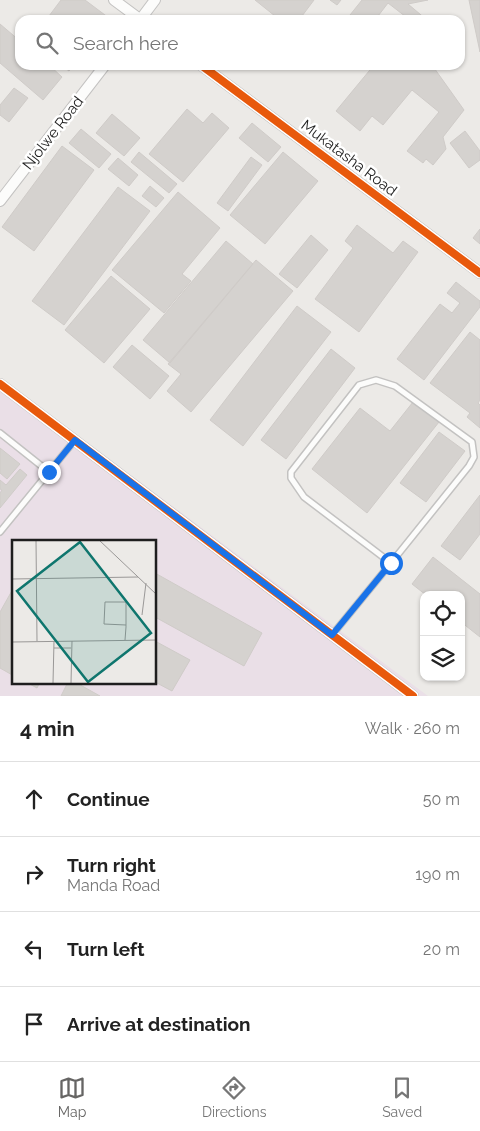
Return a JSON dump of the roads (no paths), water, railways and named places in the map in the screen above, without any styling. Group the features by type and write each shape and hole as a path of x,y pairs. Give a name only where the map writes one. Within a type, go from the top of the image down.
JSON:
{"street":[{"path":"114,0 134,15"},
{"path":"144,15 155,0"},
{"name":"Njolwe Road","path":"0,201 101,70"},
{"name":"Mukatasha Road","path":"208,70 480,273"},
{"path":"0,384 413,696"}],"lane":[{"path":"332,635 391,563 469,466 474,457 472,442 395,386 376,380 359,385 291,472 291,478 304,498 391,563"},
{"path":"0,433 49,472"},
{"path":"0,532 75,440"}]}
